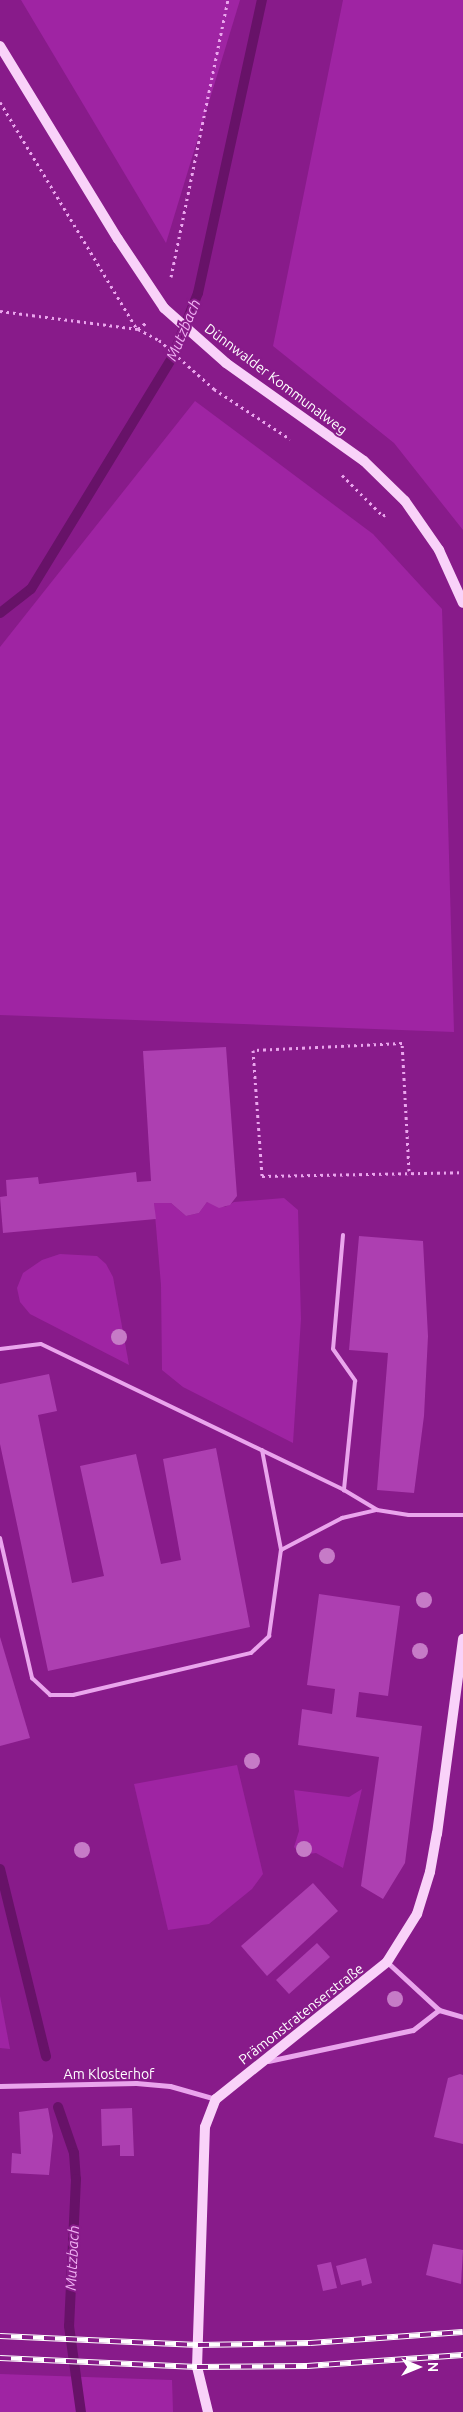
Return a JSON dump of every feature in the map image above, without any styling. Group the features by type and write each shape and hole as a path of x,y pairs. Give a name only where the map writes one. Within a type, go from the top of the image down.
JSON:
{"main road":[{"name":"Dünnwalder Kommunalweg","path":"0,46 118,239 164,308 226,363 364,461 405,501 439,550 463,600"},
{"name":"Prämonstratenserstraße","path":"208,2412 201,2390 198,2353 205,2127 216,2099 387,1962 417,1914 430,1872 463,1639"}],"street":[{"path":"387,1962 439,2010 463,2017"},
{"path":"260,2063 413,2030 439,2010"},
{"name":"Am Klosterhof","path":"0,2086 136,2083 170,2086 216,2099"}],"lane":[{"path":"343,1235 334,1349 355,1381 344,1490"},
{"path":"0,1349 41,1344 344,1490 378,1510 409,1515 463,1515"},
{"path":"0,1538 32,1678 50,1695 73,1695 251,1654 269,1636 281,1550 262,1450"},
{"path":"281,1550 342,1518 378,1510"}],"path":[{"path":"164,308 228,0"},
{"path":"0,102 138,329"},
{"path":"0,311 138,329 159,340 214,389 296,443"},
{"path":"336,470 382,516 405,501"},
{"path":"409,1171 402,1043 253,1050 262,1176 409,1171 463,1172"}],"shaded area":[{"path":"21,0 240,0 166,243"},
{"path":"343,0 463,0 463,530 394,443 273,346"},
{"path":"195,401 373,534 442,609 454,1032 0,1015 0,647"},
{"path":"284,1198 298,1210 301,1319 293,1443 183,1387 162,1370 161,1285 154,1203 171,1203 186,1216 199,1213 207,1202 225,1207 234,1202"},
{"path":"60,1254 97,1256 106,1264 113,1277 129,1365 30,1314 20,1302 17,1288 23,1273 42,1260"},
{"path":"237,1765 263,1874 252,1889 209,1924 168,1930 134,1784"},
{"path":"362,1789 343,1868 316,1853 301,1855 294,1847 299,1831 294,1790 349,1797"},
{"path":"0,1996 10,2049 0,2048"},
{"path":"0,2374 172,2380 173,2412 0,2412"}],"building":[{"path":"226,1047 237,1196 230,1205 219,1208 207,1202 199,1213 186,1216 171,1203 154,1203 156,1219 3,1233 0,1197 7,1196 6,1180 38,1177 39,1184 136,1172 137,1182 151,1181 143,1051"},
{"path":"359,1236 423,1241 428,1336 424,1416 414,1493 377,1490 388,1353 349,1350"},
{"path":"49,1374 57,1411 38,1415 72,1583 104,1576 80,1466 136,1454 161,1564 181,1560 163,1459 216,1448 250,1627 48,1671 0,1444 0,1384"},
{"path":"319,1594 400,1606 388,1696 359,1692 356,1717 422,1726 405,1863 383,1899 361,1886 379,1757 298,1745 302,1709 332,1714 335,1689 307,1685"},
{"path":"0,1637 30,1738 0,1746"},
{"path":"313,1883 338,1911 267,1976 241,1946"},
{"path":"317,1943 330,1957 289,1994 276,1980"},
{"path":"460,2074 463,2075 463,2144 434,2137 448,2078"},
{"path":"48,2108 53,2136 49,2175 11,2173 12,2153 21,2154 19,2112"},
{"path":"132,2108 134,2156 120,2156 120,2145 102,2146 101,2109"},
{"path":"433,2244 463,2250 461,2284 426,2275"},
{"path":"366,2258 372,2283 362,2286 361,2280 341,2285 336,2266"},
{"path":"331,2262 337,2288 323,2291 317,2265"}],"waterway":[{"name":"Mutzbach","path":"0,613 31,589 172,358 198,293 262,0"},
{"name":"Mutzbach","path":"0,1869 46,2056"},
{"name":"Mutzbach","path":"58,2107 74,2153 76,2179 69,2326 81,2412"}],"railway":[{"path":"0,2336 198,2345 310,2343 463,2332"},
{"path":"0,2358 197,2367 307,2366 463,2355"}]}
